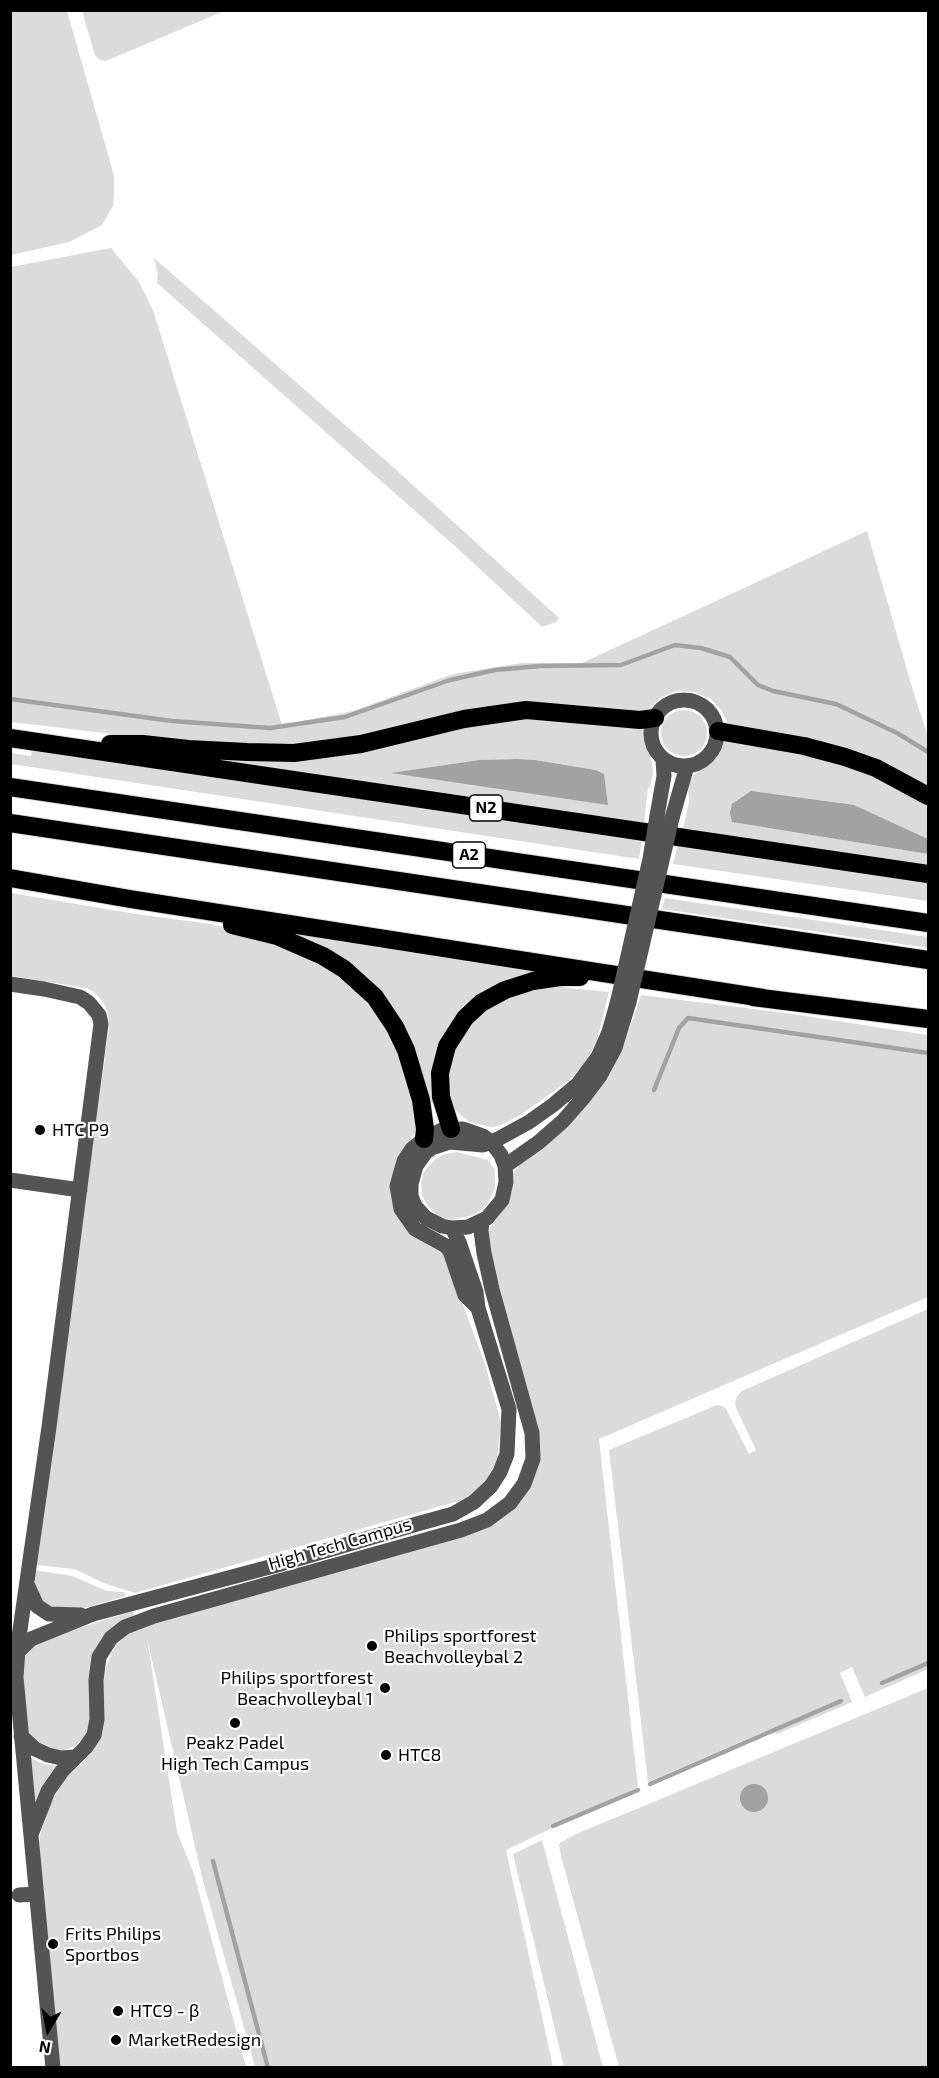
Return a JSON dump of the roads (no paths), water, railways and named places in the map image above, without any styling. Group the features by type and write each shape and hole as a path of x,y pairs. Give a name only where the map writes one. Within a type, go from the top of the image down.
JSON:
{"highway":[{"name":"N2","path":"43,743 143,744 189,749 294,753 361,744 464,719 526,710 640,720 655,717"},
{"path":"718,731 804,746 845,757 876,768 928,796"},
{"name":"N2","path":"10,738 928,874"},
{"name":"A2","path":"10,787 928,923"},
{"name":"A2","path":"10,823 928,960"},
{"path":"10,878 130,899 763,998"},
{"path":"130,899 143,908 255,930 297,943 323,956 353,976 375,997 395,1027 403,1044 421,1100 425,1145"},
{"path":"451,1129 439,1085 447,1046 459,1026 473,1010 505,990 533,981 560,977 593,977 928,1019"}],"street":[{"path":"688,700 706,708 714,718 718,731 715,746 707,758 695,765 671,763 663,759 652,743 651,730 655,717 669,704 688,700"},
{"path":"663,759 664,817"},
{"path":"505,1166 563,1121 600,1076 615,1048 623,1001 664,817 687,766"},
{"name":"High Tech Campus","path":"10,984 80,997 89,1003 99,1015 101,1033 17,1653 16,1677 21,1736 53,2067"},
{"path":"425,1145 460,1143 478,1146 491,1142 529,1122 578,1084 587,1073 605,1043 623,1001"},
{"path":"451,1129 474,1132 491,1142 501,1155 505,1166 507,1182 502,1200 492,1214 482,1222 468,1227 452,1228 433,1223 419,1212 411,1196 412,1174 425,1145 432,1134 451,1129"},
{"name":"High Tech Campus","path":"425,1145 412,1149 404,1161 397,1186 397,1197 401,1209 415,1229 450,1251 465,1294 478,1308"},
{"path":"10,1180 80,1190"},
{"name":"High Tech Campus","path":"31,1838 48,1791 62,1771 86,1747 94,1735 97,1719 96,1680 99,1657 111,1638 125,1628 147,1619 461,1530 487,1520 510,1503 524,1484 532,1459 532,1433 492,1289 484,1253 482,1222"},
{"name":"High Tech Campus","path":"17,1653 31,1639 93,1614 277,1565 453,1514 474,1502 491,1486 507,1454 509,1409 478,1308 476,1292 452,1228"},
{"path":"27,1584 36,1606 49,1614 66,1616 93,1614"},
{"path":"21,1736 35,1749 48,1755 61,1758 75,1757"},
{"path":"19,1895 36,1894"}],"waterway":[{"path":"10,699 172,721 270,728 345,717 450,680 495,670 540,666 621,665 675,645 701,648 730,657 758,685 773,691 836,704 897,733 928,752"},
{"path":"654,1090 679,1028 688,1018 928,1053"},
{"path":"882,1683 928,1663"},
{"path":"650,1784 841,1701"},
{"path":"553,1826 638,1790"},
{"path":"213,1861 268,2068"}],"place":[{"name":"HTC P9","path":"40,1130"},
{"name":"Philips sportforest Beachvolleybal 2","path":"372,1646"},
{"name":"Philips sportforest Beachvolleybal 1","path":"385,1688"},
{"name":"Peakz Padel High Tech Campus","path":"235,1723"},
{"name":"HTC8","path":"386,1755"},
{"name":"Frits Philips Sportbos","path":"53,1944"},
{"name":"HTC9 - β","path":"118,2011"},
{"name":"MarketRedesign","path":"116,2040"}]}
